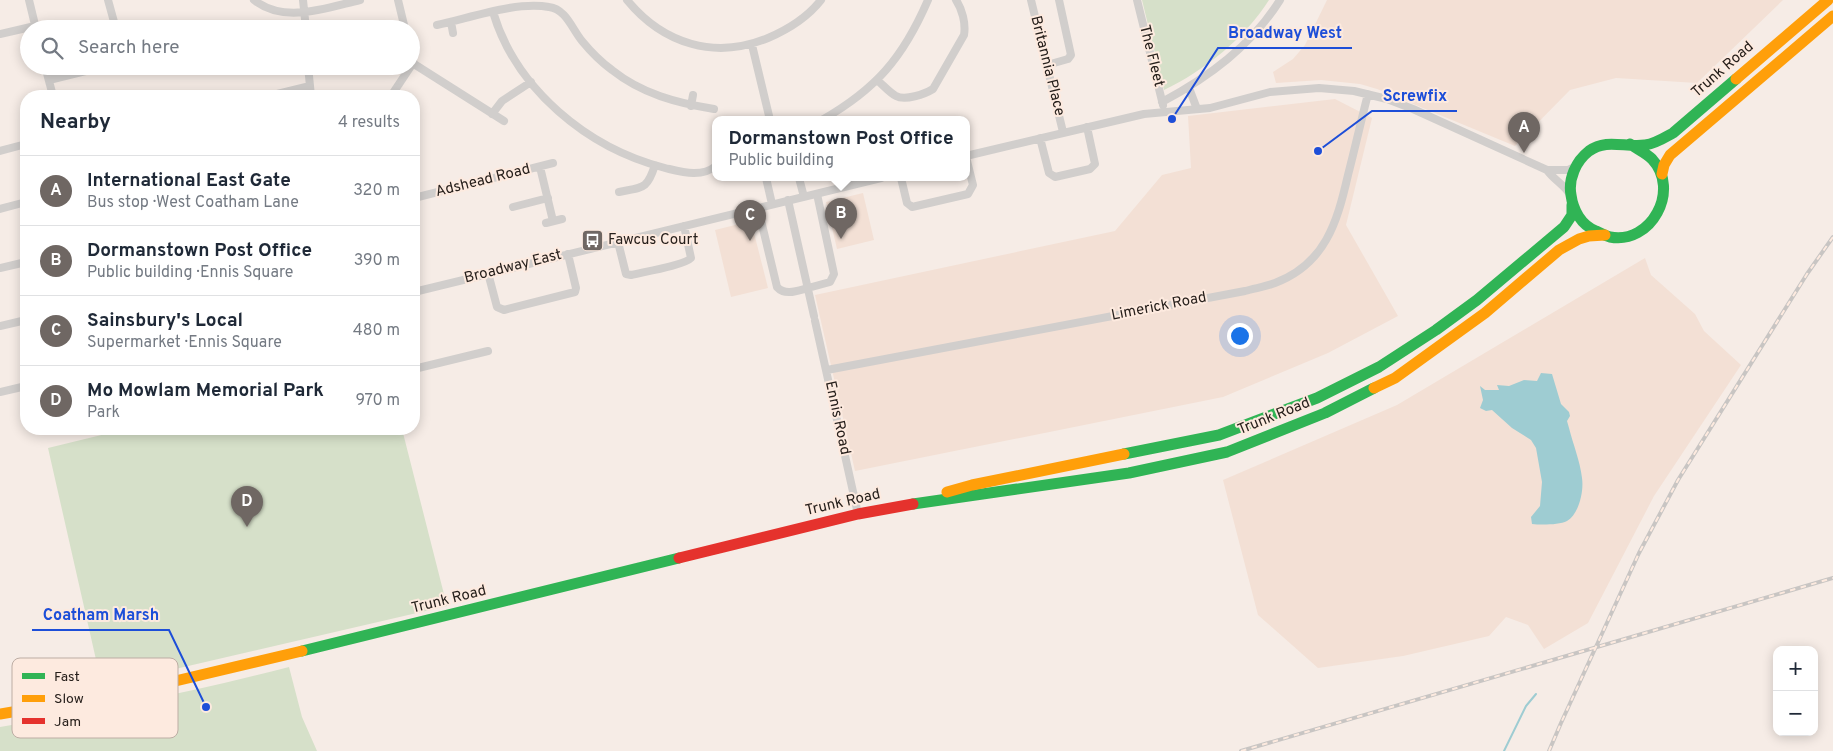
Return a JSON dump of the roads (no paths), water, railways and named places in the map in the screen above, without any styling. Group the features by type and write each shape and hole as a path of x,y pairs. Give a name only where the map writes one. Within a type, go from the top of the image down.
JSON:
{"main road":[{"name":"Trunk Road","path":"1630,144 1645,145 1673,133 1828,0"},
{"name":"Trunk Road","path":"1662,174 1664,165 1670,155 1829,20"},
{"path":"1610,143 1630,144 1644,151 1655,161 1662,174 1664,201 1660,210 1650,224 1631,235 1605,236 1594,231 1577,215 1571,200 1570,185 1576,166 1586,154 1610,143"},
{"name":"Trunk Road","path":"178,681 904,504 972,485 1219,435 1317,398 1379,367 1436,330 1477,300 1564,227 1572,215 1571,200"},
{"name":"Trunk Road","path":"904,504 1129,473 1227,452 1325,413 1394,378 1484,313 1559,250 1579,238 1605,236"}],"street":[{"path":"29,0 34,20"},
{"path":"108,0 114,20"},
{"path":"254,0 268,8 289,13 315,11 360,0"},
{"path":"303,0 305,20"},
{"path":"398,0 403,20"},
{"path":"626,0 653,25 675,38 720,49 752,45 781,32 812,12 821,0"},
{"path":"828,116 860,96 895,60 910,39 928,0"},
{"path":"877,80 901,98 928,92 932,89 964,35 960,6 956,0"},
{"name":"Britannia Place","path":"1031,0 1063,132"},
{"path":"1047,65 1068,59 1072,55 1058,0"},
{"name":"The Fleet","path":"1137,0 1165,112"},
{"path":"1162,102 1189,88 1245,44 1268,18 1280,0"},
{"path":"437,26 521,3 548,6 561,12 589,48 632,84 675,102 714,109"},
{"path":"493,12 507,48 520,69 556,109 592,137 618,151 655,165 696,173 708,172 712,169"},
{"path":"451,22 453,33"},
{"path":"0,34 20,30"},
{"path":"752,45 769,116"},
{"path":"420,71 504,121"},
{"path":"48,75 52,90"},
{"path":"49,80 69,75"},
{"path":"309,75 310,90"},
{"path":"395,90 406,75"},
{"path":"492,114 502,101 531,82"},
{"path":"294,90 310,86"},
{"path":"1189,88 1197,109"},
{"path":"970,156 1144,114 1197,109 1289,89 1334,89 1368,94 1413,109 1547,170 1564,185 1571,200"},
{"name":"Limerick Road","path":"827,370 1245,291 1283,279 1308,262 1332,232 1343,198 1368,94"},
{"path":"691,106 692,95"},
{"path":"1040,138 1051,176 1055,177 1090,169 1095,164 1087,127"},
{"path":"0,151 20,146"},
{"name":"Adshead Road","path":"420,197 553,163"},
{"path":"620,192 646,185 650,180 655,165"},
{"path":"1547,170 1568,170 1576,166"},
{"path":"540,167 554,221"},
{"path":"901,181 907,202 912,206 968,194 973,185 970,173"},
{"path":"767,181 772,204"},
{"path":"799,181 804,197"},
{"name":"Broadway East","path":"420,290 869,181"},
{"path":"758,208 777,287 782,292 788,293 830,282 834,274 817,194"},
{"path":"513,206 548,198"},
{"name":"Ennis Road","path":"788,200 858,514"},
{"path":"0,209 20,204"},
{"path":"618,242 625,272 631,275 640,273 689,260 691,255 684,226"},
{"path":"488,273 497,307 504,310 574,294 576,288 568,254"},
{"path":"0,268 20,263"},
{"path":"0,326 20,321"},
{"path":"420,368 488,351"},
{"path":"0,392 20,387"}],"water":[{"path":"1541,373 1552,374 1561,404 1569,412 1570,416 1567,421 1580,465 1582,483 1580,502 1571,518 1564,522 1532,524 1531,517 1540,506 1542,482 1536,448 1531,440 1512,428 1492,410 1486,411 1480,408 1483,400 1480,386 1485,390 1499,390 1497,385 1509,386 1524,380 1537,381"}],"waterway":[{"path":"1504,751 1526,706 1536,694"}],"railway":[{"path":"1549,751 1639,553 1678,480 1807,274 1833,237"},
{"path":"1241,751 1833,578"}],"place":[{"name":"Broadway West","path":"1172,119"},
{"name":"Screwfix","path":"1318,151"},
{"name":"International East Gate","path":"1524,153"},
{"name":"Dormanstown Post Office","path":"841,239"},
{"name":"Fawcus Court","path":"592,240"},
{"name":"Sainsbury's Local","path":"750,241"},
{"name":"Mo Mowlam Memorial Park","path":"247,527"},
{"name":"Coatham Marsh","path":"206,707"}]}
